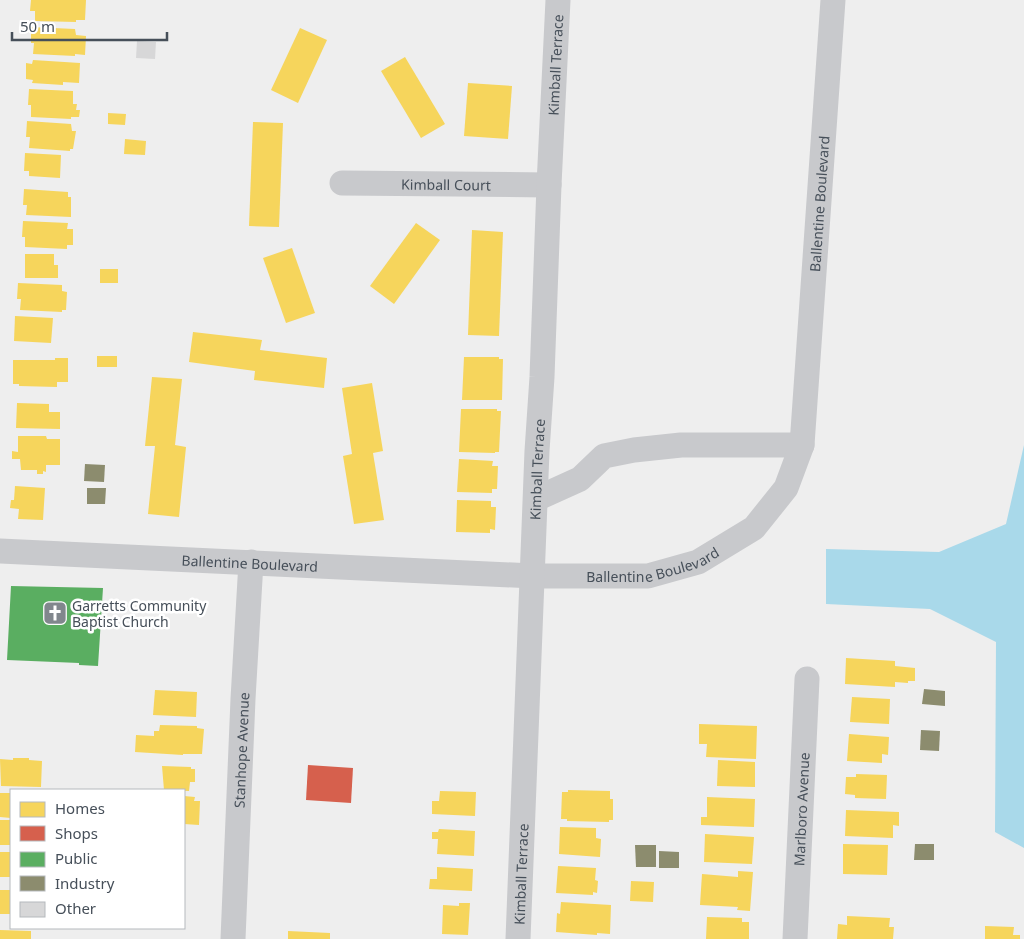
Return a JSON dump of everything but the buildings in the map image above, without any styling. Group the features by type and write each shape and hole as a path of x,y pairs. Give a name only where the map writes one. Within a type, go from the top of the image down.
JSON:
{"street":[{"name":"Kimball Terrace","path":"518,939 558,0"},
{"name":"Ballentine Boulevard","path":"0,551 534,576 648,576 698,562 754,528 786,488 802,445 833,0"},
{"name":"Kimball Court","path":"342,183 549,185"},
{"path":"536,498 580,479 604,456 634,450 681,445 802,445"},
{"name":"Stanhope Avenue","path":"233,939 242,709 251,562"},
{"name":"Marlboro Avenue","path":"795,939 807,679"}],"water":[{"path":"1024,445 1024,848 995,832 996,642 930,609 826,604 826,549 939,552 1006,524"}],"place":[{"name":"Garretts Community Baptist Church","path":"55,613"}]}
